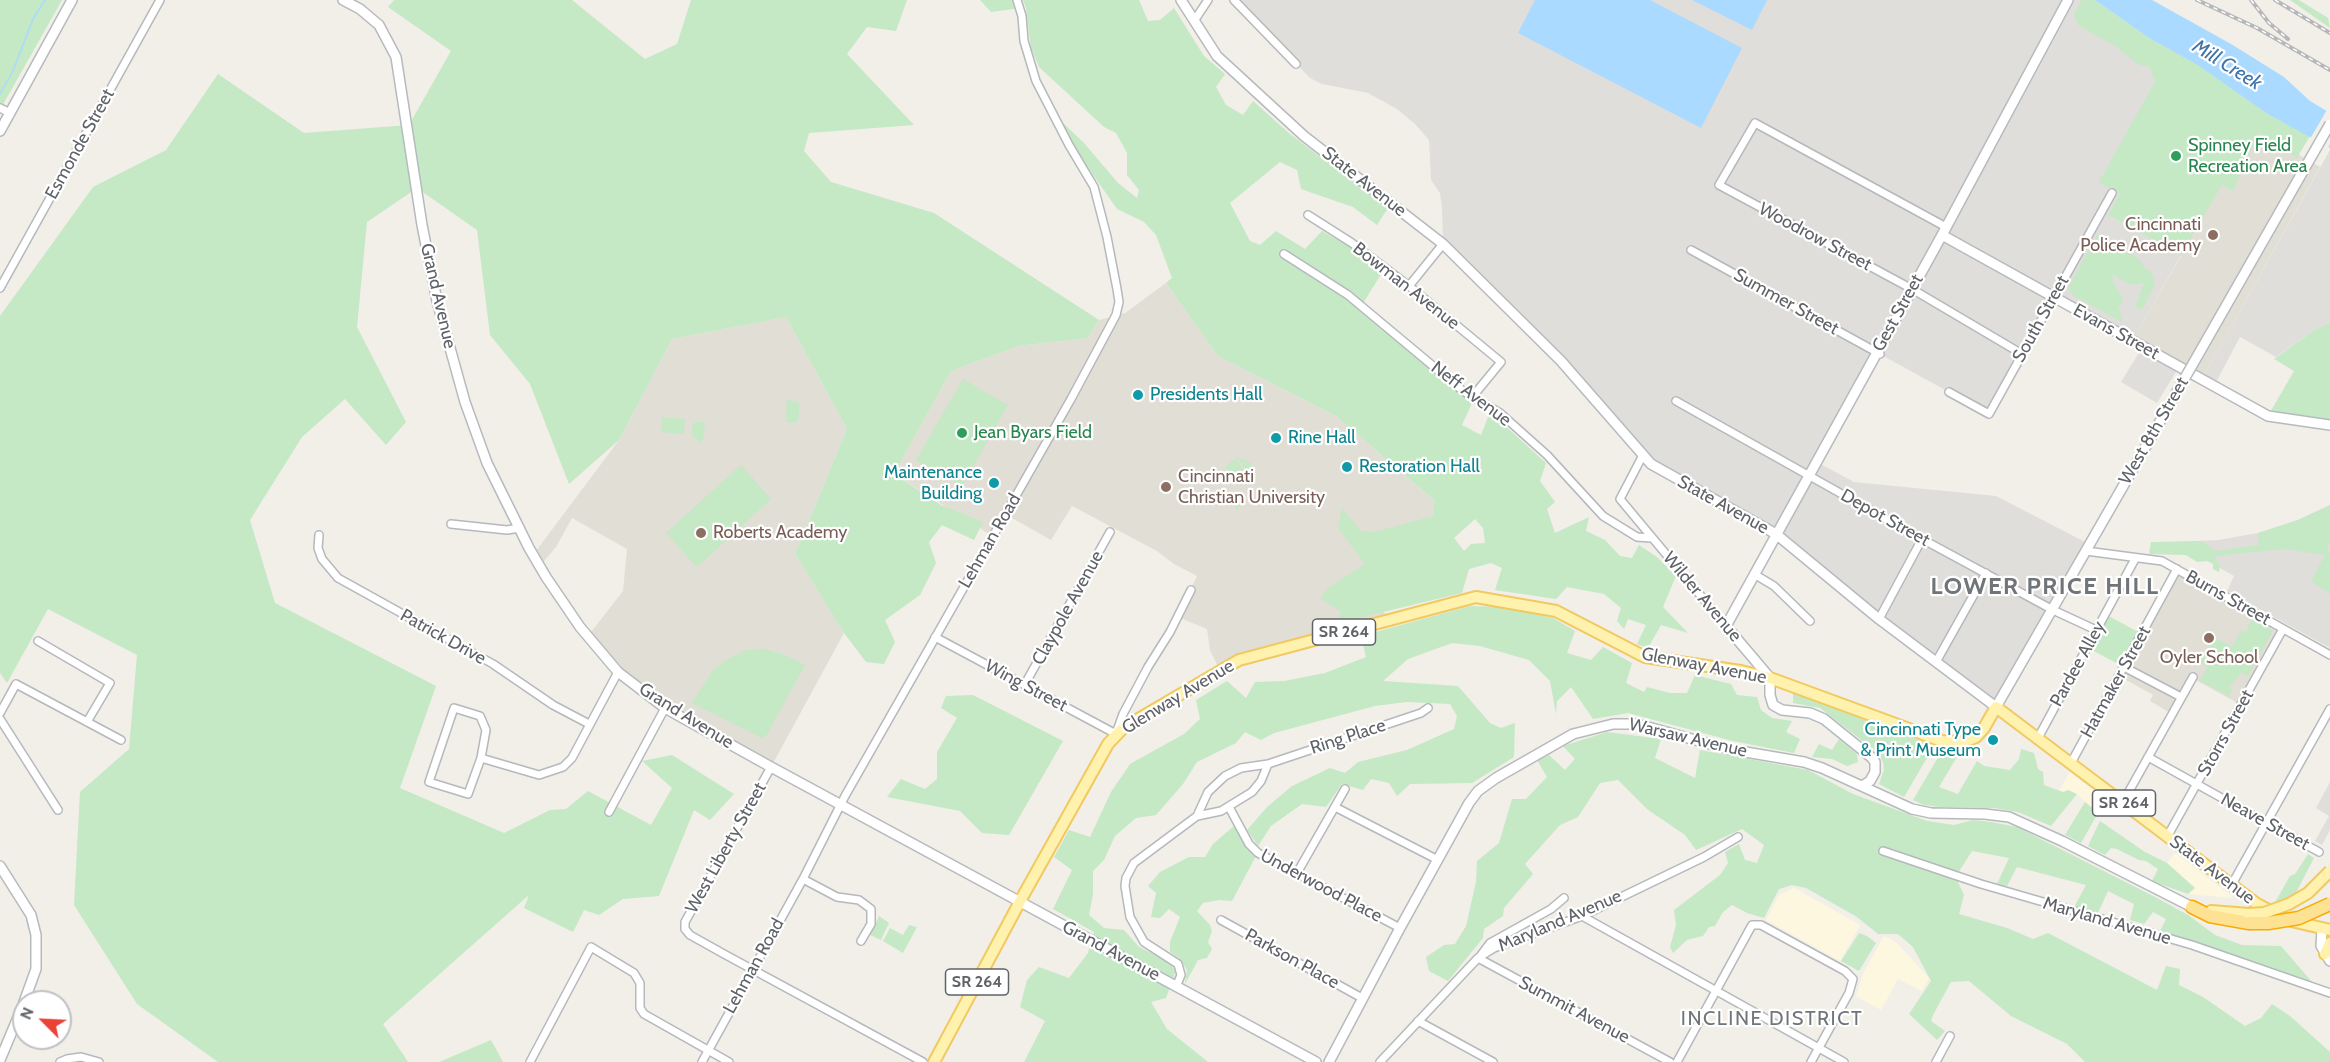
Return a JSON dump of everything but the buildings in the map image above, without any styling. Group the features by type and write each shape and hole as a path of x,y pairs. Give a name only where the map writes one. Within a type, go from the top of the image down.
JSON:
{"highway":[{"path":"2192,907 2210,916 2268,923 2299,918 2330,904"}],"main road":[{"path":"0,131 72,0"},
{"name":"Grand Avenue","path":"343,0 360,9 379,26 396,57 429,265 454,368 487,463 533,555 562,603 618,672 665,708 1316,1062"},
{"name":"State Avenue","path":"1181,0 1217,56 1304,136 1443,244 1561,361 1643,455 1661,471 1776,534 1879,619 2231,886 2268,911 2287,920 2326,930"},
{"name":"Gest Street","path":"1726,626 1878,353 2067,2"},
{"name":"West 8th Street","path":"1976,736 1984,728 2053,610 2330,124"},
{"name":"Evans Street","path":"1944,231 2054,298 2268,416 2330,425"},
{"name":"Glenway Avenue","path":"934,1062 1108,744 1129,724 1239,660 1476,597 1556,611 1645,657 1741,671 1770,678 1942,741 1963,742 1976,736"},
{"name":"Wilder Avenue","path":"1726,626 1770,678 1770,695 1773,705 1782,710 1810,713 1824,718 1871,757 1875,762 1875,772 1870,781 1862,786"},
{"name":"Warsaw Avenue","path":"1329,1062 1400,928 1469,803 1478,791 1496,778 1573,734 1613,724 1636,724 1728,749 1804,762 1912,809 1931,813 1985,813 2009,817 2062,841 2192,907"},
{"path":"0,866 31,915 36,935 36,969 28,990"},
{"path":"2249,919 2297,899 2317,885 2330,871"},
{"path":"2326,930 2321,946 2328,958"},
{"path":"2328,958 2330,943"},
{"path":"0,1060 12,1031"}],"street":[{"name":"Esmonde Street","path":"0,288 160,0"},
{"name":"Lehman Road","path":"702,1062 841,805 1098,352 1116,315 1119,302 1107,237 1094,187 1036,81 1024,41 1022,16 1017,0"},
{"path":"1194,21 1208,0"},
{"path":"1234,0 1296,64"},
{"path":"0,108 10,113"},
{"name":"Evans Street","path":"1719,185 1755,123 1944,231"},
{"name":"Woodrow Street","path":"1719,185 1912,289 2022,354"},
{"name":"South Street","path":"1949,392 1989,414 2112,193"},
{"name":"Bowman Avenue","path":"1308,214 1352,243 1409,286 1500,362 1473,396"},
{"path":"1409,286 1443,244"},
{"name":"Summer Street","path":"1691,250 1878,353"},
{"name":"Neff Avenue","path":"1284,254 1348,295 1463,391 1500,413 1547,455 1603,516 1637,537 1651,538"},
{"name":"Depot Street","path":"1676,401 1922,539 2053,610 2096,630"},
{"name":"Wilder Avenue","path":"1643,455 1620,499 1726,626"},
{"path":"451,524 507,530 520,528"},
{"name":"Claypole Avenue","path":"1025,684 1110,532"},
{"name":"Patrick Drive","path":"319,535 318,548 322,559 338,578 493,664 553,705 589,724"},
{"path":"1879,619 1922,539"},
{"name":"Burns Street","path":"2088,548 2135,559 2162,561 2330,655"},
{"name":"Pardee Alley","path":"2038,738 2135,559"},
{"name":"Hatmaker Street","path":"2071,763 2177,570"},
{"path":"1936,662 1986,573"},
{"path":"1754,574 1774,586 1810,621"},
{"path":"1116,734 1123,714 1191,590"},
{"name":"Storrs Street","path":"2168,837 2283,629"},
{"name":"Wing Street","path":"935,637 1116,734"},
{"path":"38,641 110,682 87,722"},
{"path":"2124,667 2181,698"},
{"path":"481,758 539,775 556,770 572,758 618,672"},
{"path":"2122,802 2193,677"},
{"path":"0,713 16,684 121,740"},
{"path":"454,708 480,716 486,730 481,758 468,794 429,782 454,708"},
{"path":"609,812 665,708"},
{"name":"Ring Place","path":"1197,816 1208,792 1225,776 1241,768 1268,764 1421,713 1428,708"},
{"path":"2231,886 2326,723 2330,709"},
{"path":"0,719 58,810"},
{"name":"Neave Street","path":"2148,757 2319,852"},
{"name":"Ring Place","path":"1176,987 1181,975 1178,964 1170,957 1150,948 1138,936 1127,909 1125,886 1129,870 1140,856 1197,816 1212,814 1229,807 1256,788 1268,764"},
{"name":"West Liberty Street","path":"752,969 690,935 685,929 685,922 771,767"},
{"path":"1297,873 1345,789"},
{"name":"Underwood Place","path":"1229,807 1253,848 1400,928"},
{"path":"1335,807 1438,860"},
{"name":"Maryland Avenue","path":"1380,1062 1478,958 1502,944 1582,916 1704,857 1738,837"},
{"name":"Maryland Avenue","path":"1882,851 1981,884 2192,945 2330,993"},
{"path":"803,879 837,897 859,900 871,909 871,924 861,941"},
{"path":"1478,958 1490,943 1551,909 1564,898"},
{"path":"1582,916 1844,1062"},
{"name":"Parkson Place","path":"1221,920 1362,998"},
{"path":"1677,1062 1752,925 1761,925 1845,971 1854,979 1849,993 1812,1062"},
{"path":"529,1062 591,947 634,973 641,989 640,1008 644,1014 729,1062"},
{"name":"Summit Avenue","path":"1478,958 1670,1062"},
{"path":"752,969 923,1062"},
{"path":"1418,1021 1493,1062"},
{"path":"1936,1062 1950,1036"},
{"path":"60,1062 81,1057 99,1062"}],"shaded area":[{"path":"1234,0 2095,0 2171,54 2120,194 2108,215 2181,255 2132,341 2054,298 1989,414 1876,352 1817,462 1854,482 1996,496 2089,544 1996,707 1776,534 1661,471 1561,361 1443,244 1442,207 1440,193 1431,180 1429,140 1415,124 1397,109 1368,93 1322,84 1310,78"},
{"name":"Cincinnati Police Academy","path":"2160,74 2320,167 2202,379 2132,341 2181,256 2108,215 2120,194 2099,182"},
{"path":"2330,150 2330,322 2276,357 2240,337 2214,386 2202,379"},
{"name":"Cincinnati Christian University","path":"1166,283 1218,356 1336,416 1449,513 1380,531 1385,621 1220,671 1210,650 1207,629 1178,617 1197,576 1174,564 1157,551 1072,506 1051,540 1005,514 992,536 894,474 951,371 1018,346 1088,338 1099,320 1125,313"},
{"name":"Roberts Academy","path":"786,317 847,429 795,554 844,633 771,767 646,694 588,636 623,591 627,549 572,518 556,547 540,566 533,555 619,440 672,339"},
{"path":"2143,346 2179,367 2157,403 2121,382"},
{"path":"2330,505 2330,648 2227,591 2234,576 2173,542 2218,540 2258,533 2298,520"},
{"name":"Oyler School","path":"2177,569 2283,629 2241,705 2194,679 2172,714 2150,701 2153,695 2119,676"},
{"path":"2070,772 2110,804 2104,815 2098,813 2077,794 2059,791"},
{"path":"2330,782 2330,830 2322,845 2315,841 2329,816 2316,808"},
{"path":"2175,853 2232,898 2188,894 2195,888 2167,863"},
{"path":"1794,888 1860,925 1840,961 1766,920 1779,895"},
{"path":"1884,936 1897,943 1929,978 1922,991 1898,979 1881,1010 1856,996 1863,974"}],"green space":[{"path":"0,0 62,0 0,110"},
{"path":"394,0 572,0 645,59 677,44 691,0 907,0 896,31 867,27 847,54 914,125 809,133 804,151 831,182 934,213 1099,320 1088,338 1018,346 951,371 894,474 941,505 983,522 974,540 942,525 929,542 936,563 920,595 885,620 895,642 884,664 866,662 844,633 795,554 847,429 786,317 672,339 619,440 569,484 530,384 490,335 477,230 417,188 367,222 357,327 406,422 386,445 345,399 302,437 250,520 275,603 436,686 400,788 504,833 550,810 566,809 588,791 651,825 672,788 642,761 672,755 734,794 710,820 694,810 659,896 623,899 599,915 584,910 573,932 524,908 529,895 383,1024 408,1062 218,1062 137,1004 74,905 80,792 129,749 137,655 48,609 7,683 0,673 0,316 93,187 166,150 218,74 304,133 409,125 451,51 388,7"},
{"path":"980,0 1017,0 1021,8 991,12"},
{"path":"1023,0 1139,0 1148,21 1160,20 1174,8 1204,56 1225,74 1216,87 1226,105 1243,115 1253,101 1290,134 1388,208 1377,225 1353,207 1301,189 1297,170 1280,162 1230,203 1250,241 1260,245 1276,231 1305,249 1322,231 1352,248 1383,271 1359,310 1472,403 1462,425 1481,435 1490,412 1546,463 1540,481 1555,502 1547,509 1555,533 1589,517 1586,531 1605,540 1620,556 1632,558 1639,545 1657,557 1676,576 1663,607 1688,633 1661,625 1648,648 1637,644 1646,625 1628,619 1624,629 1617,621 1621,608 1604,594 1567,587 1556,599 1495,590 1502,568 1491,563 1469,569 1462,593 1337,623 1341,612 1320,598 1329,587 1365,564 1338,528 1342,508 1361,531 1374,532 1434,516 1434,500 1336,416 1218,356 1166,283 1172,278 1156,235 1144,222 1117,209 1075,149 1061,121 1084,143 1118,183 1137,198 1139,190 1127,175 1127,153 1116,133 1104,127 1039,67 1031,48","holes":["1475,519 1483,528 1485,543 1471,544 1464,551 1454,538"]},
{"name":"Spinney Field Recreation Area","path":"2082,0 2095,0 2149,38 2198,64 2266,113 2310,136 2297,158 2258,133 2233,191 2223,186 2226,178 2181,255 2108,215 2120,194 2099,182 2155,82 2150,67 2138,64 2114,45 2079,26 2074,14"},
{"path":"2290,0 2299,0 2328,18 2330,28"},
{"path":"2097,235 2138,258 2145,268 2151,271 2155,284 2142,310 2135,307 2144,283 2131,285 2112,274 2114,284 2123,299 2118,309 2122,322 2074,296 2068,288"},
{"path":"2330,322 2330,425 2268,416 2294,371 2274,359 2313,331"},
{"name":"Jean Byars Field","path":"963,379 1008,405 962,486 916,460"},
{"path":"787,399 799,403 799,418 795,423 786,422"},
{"path":"662,417 685,419 684,434 661,432"},
{"path":"696,422 705,422 704,437 700,442 692,436 692,425"},
{"path":"1238,458 1251,464 1252,480"},
{"path":"1236,459 1251,482 1247,478 1241,480 1243,487 1225,467"},
{"path":"741,465 771,499 697,567 666,533"},
{"path":"1229,492 1242,494 1238,511 1229,498"},
{"path":"2330,505 2330,539 2327,551 2330,552 2330,594 2311,581 2325,555 2284,549 2215,556 2220,566 2219,572 2213,569 2213,563 2197,562 2186,555 2149,554 2151,542 2202,541 2216,551 2259,545 2258,533 2298,520"},
{"path":"1470,606 1501,607 1553,618 1575,631 1567,653 1591,660 1603,647 1632,663 1626,683 1644,692 1647,687 1670,693 1687,693 1695,675 1731,684 1737,695 1757,697 1761,710 1772,718 1792,721 1786,732 1800,739 1794,753 1733,741 1628,713 1593,719 1571,687 1557,701 1556,714 1550,681 1529,660 1480,646 1452,643 1408,659 1383,681 1458,686 1490,723 1501,728 1515,723 1514,757 1472,783 1410,784 1397,796 1389,783 1371,779 1363,790 1342,784 1326,807 1302,804 1271,826 1258,846 1247,830 1267,807 1292,786 1330,768 1345,773 1358,762 1407,750 1454,729 1457,716 1450,704 1407,702 1375,706 1274,733 1261,740 1245,732 1236,743 1197,762 1183,784 1156,815 1136,818 1115,836 1104,860 1093,871 1093,894 1089,915 1104,928 1124,930 1139,947 1166,960 1176,970 1166,998 1151,1002 1167,1029 1208,1062 1024,1062 1045,1021 1020,1007 1027,980 1039,967 1069,978 1088,953 1094,932 1053,909 1072,870 1054,857 1069,830 1090,837 1111,792 1130,764 1184,734 1200,719 1196,700 1227,681 1246,698 1255,682 1284,681 1325,673 1366,657 1361,636"},
{"path":"2105,614 2142,634 2124,667 2086,647"},
{"path":"2252,619 2273,631 2248,676 2242,672 2229,687 2232,690 2229,696 2200,681 2208,667 2200,662 2215,638 2232,647 2241,631 2246,632"},
{"path":"765,649 785,655 805,665 766,736 762,738 692,703 713,670 746,650"},
{"path":"1793,693 1934,746 1904,797 1879,784 1884,770 1878,753 1820,708 1793,703"},
{"path":"973,695 1063,741 1009,835 982,833 960,811 887,797 901,779 925,789 937,779 937,752 957,718 941,708 946,696"},
{"path":"1607,732 1661,739 1655,758 1695,778 1700,750 1808,770 1853,794 1927,821 1954,825 1973,820 2017,827 2188,915 2215,935 2242,945 2281,946 2312,982 2196,942 2159,933 2166,919 2153,912 2144,924 2130,920 2134,904 2108,891 2097,915 2073,909 2086,885 2017,867 2007,886 1997,884 2009,858 1972,851 1958,873 1957,880 1964,895 1959,914 2007,928 2033,939 2048,933 2157,990 2166,966 2180,969 2179,985 2203,997 2245,1026 2261,1018 2272,1004 2290,1016 2330,1052 2330,1062 2085,1062 2067,1044 2011,1016 1969,981 1951,982 1933,1015 1931,1021 1945,1031 1937,1040 1909,1014 1931,981 1913,947 1898,934 1878,934 1857,917 1806,888 1792,885 1779,889 1764,918 1732,905 1723,912 1715,926 1709,927 1703,936 1687,940 1673,953 1670,947 1676,925 1674,910 1720,875 1728,863 1725,852 1739,844 1745,860 1757,863 1764,845 1742,829 1696,850 1685,835 1647,809 1618,780 1600,783 1578,817 1560,825 1525,864 1533,874 1504,908 1503,916 1484,929 1483,938 1448,981 1429,971 1426,957 1444,945 1455,944 1466,926 1476,882 1477,861 1499,843 1512,799 1526,799 1547,777 1537,760 1549,755 1565,770 1575,759 1563,746"},
{"path":"1839,739 1857,754 1858,762 1847,766 1832,759 1812,757 1819,744 1832,750"},
{"path":"1943,749 1958,755 1939,787 1958,794 1977,761 1984,766 2010,770 2019,759 2021,749 2034,753 2038,769 2043,772 2044,785 2077,794 2051,826 2018,812 1994,808 1940,807 1924,805 1913,800"},
{"path":"2085,802 2098,813 2081,843 2065,835"},
{"path":"2100,821 2145,852 2167,863 2195,888 2188,894 2152,881 2158,869 2146,861 2111,848 2105,855 2088,846"},
{"path":"1235,825 1256,856 1232,901 1219,900 1203,903 1197,911 1210,925 1212,931 1208,942 1212,949 1207,958 1198,960 1185,984 1187,970 1179,958 1170,952 1170,942 1180,917 1169,909 1160,918 1151,917 1156,893 1148,886 1160,872 1189,857 1205,857 1213,844"},
{"path":"2308,854 2314,858 2287,910 2274,904 2290,876 2295,874"},
{"path":"879,916 889,923 881,940 870,935"},
{"path":"909,925 917,927 903,953 883,941 890,928 903,935"},
{"path":"1859,933 1876,943 1859,971 1841,961"},
{"path":"491,1040 503,1062 439,1062"}],"water":[{"path":"1535,0 1650,0 1742,48 1701,128 1518,33"},
{"path":"1692,0 1767,0 1752,30"},
{"name":"Mill Creek","path":"2095,0 2152,0 2284,77 2310,101 2330,113 2330,148 2266,113 2198,65 2149,38"}],"pier":[{"path":"2328,108 2330,109 2330,144 2327,150 2310,139"}],"waterway":[{"path":"0,94 13,71 33,19 45,0"}],"railway":[{"path":"2197,0 2257,28 2330,70"},
{"path":"2251,0 2269,23 2288,39"},
{"path":"2275,0 2330,33"}],"place":[{"name":"Spinney Field Recreation Area","path":"2176,156"},
{"name":"Cincinnati Police Academy","path":"2213,235"},
{"name":"Presidents Hall","path":"1138,395"},
{"name":"Jean Byars Field","path":"962,433"},
{"name":"Rine Hall","path":"1276,438"},
{"name":"Restoration Hall","path":"1347,467"},
{"name":"Maintenance Building","path":"994,483"},
{"name":"Cincinnati Christian University","path":"1166,487"},
{"name":"Roberts Academy","path":"701,533"},
{"name":"Oyler School","path":"2209,638"},
{"name":"Cincinnati Type & Print Museum","path":"1993,740"}],"district":[{"name":"LOWER PRICE HILL","path":"2045,587"},
{"name":"INCLINE DISTRICT","path":"1772,1019"}]}
